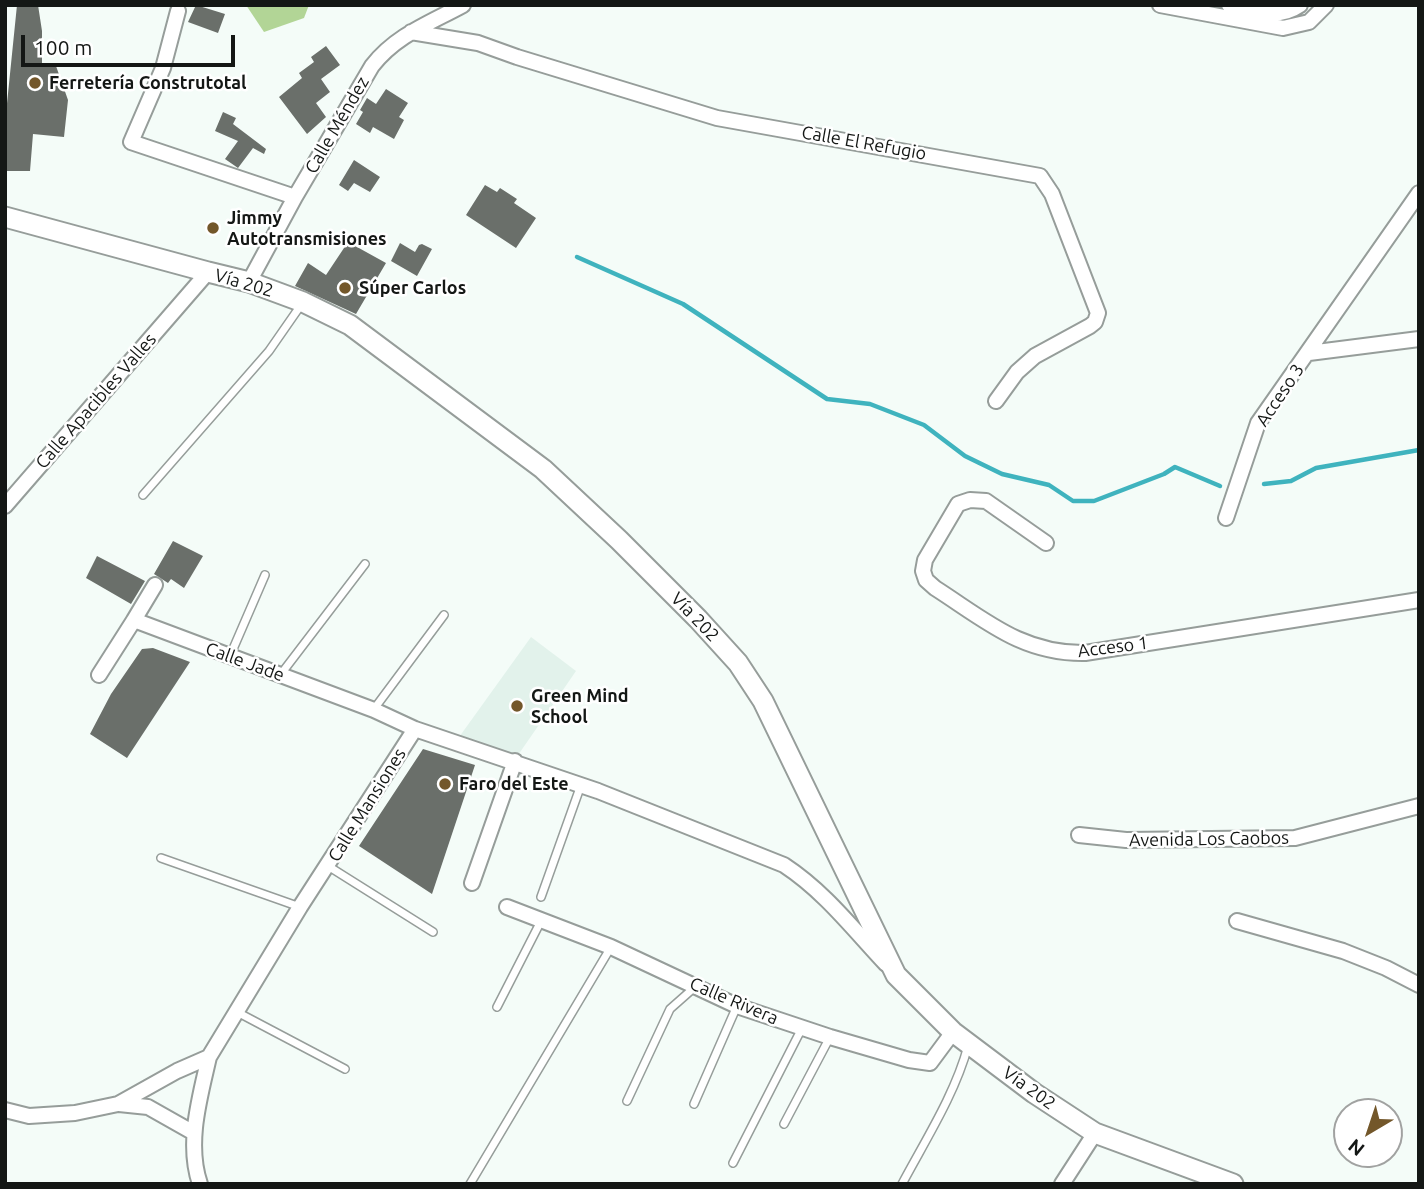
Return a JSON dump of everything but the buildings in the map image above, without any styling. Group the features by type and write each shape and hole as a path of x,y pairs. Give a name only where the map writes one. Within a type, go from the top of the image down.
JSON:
{"main road":[{"name":"Vía 202","path":"5,217 249,282 303,302 350,324 543,469 620,540 738,663 762,701 896,975 961,1038 1034,1093 1095,1133 1197,1179 1233,1184"}],"street":[{"name":"Calle Méndez","path":"249,282 295,197 384,50 411,32 463,5"},
{"path":"1160,5 1283,28 1309,22 1326,5"},
{"path":"1229,5 1271,15 1284,14 1300,5"},
{"path":"178,11 163,68 131,142 295,197"},
{"name":"Calle El Refugio","path":"411,32 478,43 717,118 1040,176 1052,194 1098,313 1095,323 1026,363 996,401"},
{"path":"1309,353 1419,193"},
{"name":"Calle Apacibles Valles","path":"5,506 208,272"},
{"path":"1309,353 1419,339"},
{"name":"Acceso 3","path":"1226,518 1258,423 1309,353"},
{"name":"Acceso 1","path":"1046,542 986,501 970,500 958,504 925,560 923,571 926,580 935,588 1020,642 1061,653 1085,653 1419,600"},
{"path":"99,674 155,585"},
{"name":"Calle Jade","path":"134,621 374,710 415,729"},
{"name":"Calle Mansiones","path":"209,1057 300,908 415,729 581,785 784,865 806,879 845,917 896,975"},
{"path":"472,883 515,761"},
{"name":"Avenida Los Caobos","path":"1079,835 1126,840 1295,838 1419,806"},
{"name":"Calle Rivera","path":"507,907 611,947 737,1006 909,1060 930,1063 961,1038"},
{"path":"1237,921 1343,951 1419,985"},
{"path":"5,1110 29,1116 75,1114 118,1104 177,1071 209,1057"},
{"path":"200,1184 194,1133 209,1057"},
{"path":"118,1104 148,1107 194,1133"},
{"path":"1062,1184 1095,1133"}],"lane":[{"path":"143,495 284,333 303,302"},
{"path":"280,675 365,564"},
{"path":"230,656 265,575"},
{"path":"374,710 444,615"},
{"path":"541,897 581,785"},
{"path":"161,858 300,908"},
{"path":"328,866 433,932"},
{"path":"497,1007 541,920"},
{"path":"470,1184 611,947"},
{"path":"627,1101 670,1009 696,986"},
{"path":"694,1104 737,1006"},
{"path":"237,1012 345,1069"},
{"path":"733,1163 802,1028"},
{"path":"784,1124 830,1037"},
{"path":"902,1184 962,1066 961,1038"}],"shaded area":[{"name":"Green Mind School","path":"531,637 576,671 514,761 457,740"}],"green space":[{"path":"246,5 309,5 304,18 264,32"}],"waterway":[{"path":"577,257 683,304 827,399 870,404 924,425 965,456 1002,474 1049,485 1073,501 1094,501 1164,474 1175,467 1220,486"},
{"path":"1264,484 1291,481 1316,468 1419,450"}],"place":[{"name":"Ferretería Construtotal","path":"35,83"},
{"name":"Jimmy Autotransmisiones","path":"213,228"},
{"name":"Súper Carlos","path":"345,288"},
{"name":"Green Mind School","path":"517,706"},
{"name":"Faro del Este","path":"445,784"}]}
